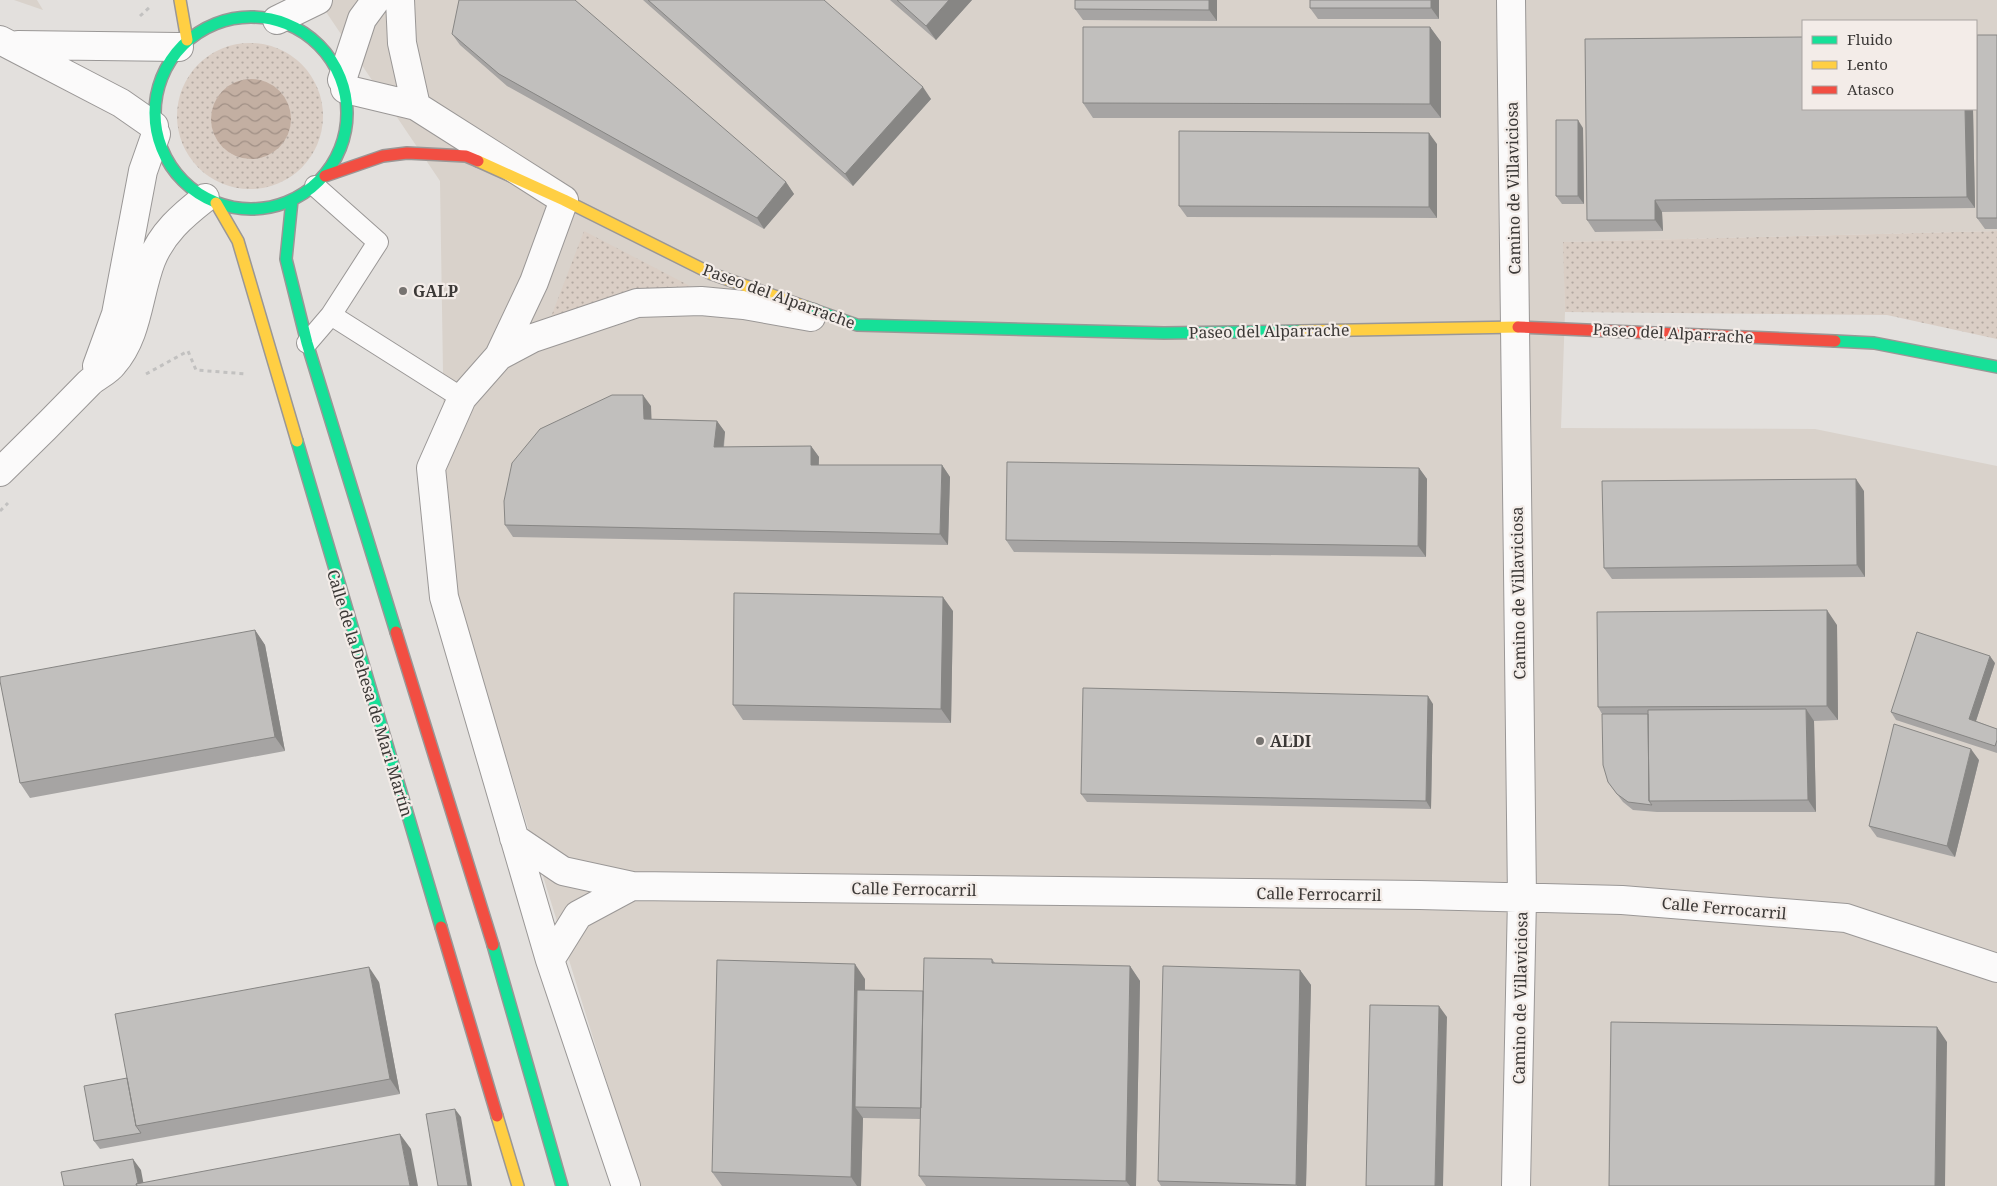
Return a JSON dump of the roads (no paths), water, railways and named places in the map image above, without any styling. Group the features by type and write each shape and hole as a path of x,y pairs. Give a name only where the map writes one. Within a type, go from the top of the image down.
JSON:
{"street":[{"path":"180,0 183,43"},
{"path":"90,381 116,314 143,171 155,130 155,98 163,71 183,43 211,24 238,17 267,14 318,0"},
{"path":"343,84 362,19 376,0"},
{"path":"400,0 402,43 416,106"},
{"name":"Camino de Villaviciosa","path":"1511,0 1522,898 1516,1186"},
{"path":"267,14 304,32 327,53 343,84 347,119 346,127 340,149 320,181"},
{"path":"6,43 183,43"},
{"path":"0,472 69,405 90,381 113,365 126,344 135,321 151,261 160,243 173,223 210,201 182,182 166,160 155,130 121,103 6,43"},
{"name":"Paseo del Alparrache","path":"343,84 416,106 564,200"},
{"name":"Paseo del Alparrache","path":"210,201 242,209 259,208 292,200 320,181 383,156 407,153 466,156 564,200 712,274 857,325 1164,333 1515,327 1874,343 1997,367"},
{"path":"292,200 286,259 308,343 500,969 562,1186"},
{"path":"564,200 534,282 499,356 462,398 431,468 444,597 550,960 626,1186"},
{"name":"Calle de la Dehesa de Mari Martín","path":"210,201 238,241 518,1186"},
{"path":"499,356 533,338 637,303 701,302 744,305 857,325"},
{"name":"Calle Ferrocarril","path":"514,838 563,871 632,886 1420,895 1622,900 1846,918 1997,968"},
{"name":"Calle Ferrocarril","path":"550,960 578,915 632,886"}],"lane":[{"path":"308,343 331,315 378,242 320,181"},
{"path":"331,315 462,398"}],"water":[{"path":"251,79 266,82 279,91 288,104 291,119 288,134 279,147 266,156 251,159 236,156 223,147 214,134 211,119 214,104 223,91 236,82"}],"place":[{"name":"GALP","path":"403,291"},
{"name":"ALDI","path":"1260,741"}]}
